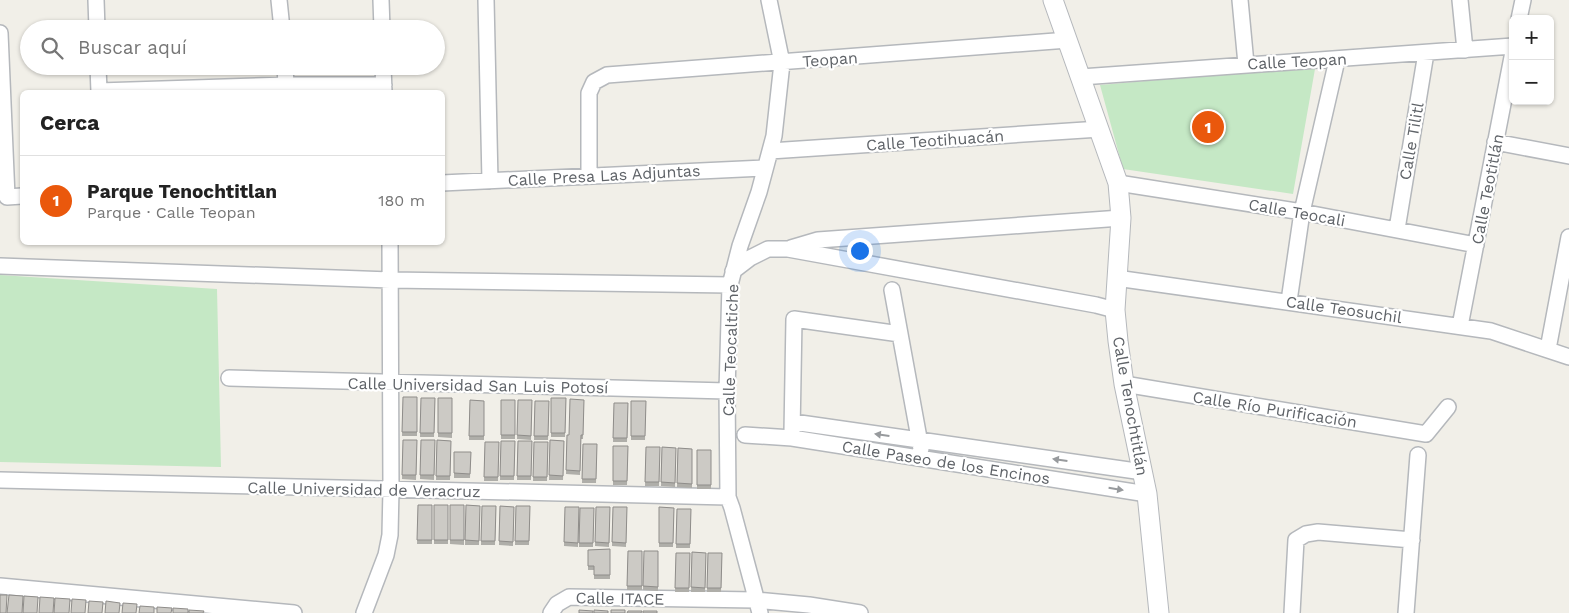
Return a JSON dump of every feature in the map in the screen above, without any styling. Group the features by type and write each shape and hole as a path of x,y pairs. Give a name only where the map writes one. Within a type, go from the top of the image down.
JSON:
{"street":[{"path":"96,0 97,20"},
{"path":"279,0 281,20"},
{"path":"381,0 382,20"},
{"path":"486,0 490,181"},
{"name":"Calle Teocaltiche","path":"757,607 728,497 728,391 731,278 774,136 782,63 769,0"},
{"name":"Calle Tenochtitlán","path":"1053,0 1118,183 1121,218 1115,310 1124,384 1143,472 1159,613"},
{"path":"1240,0 1246,64"},
{"path":"1460,0 1465,50"},
{"path":"1520,15 1523,0"},
{"path":"0,33 6,197 20,196"},
{"name":"Teopan","path":"589,175 589,93 594,82 607,75 1068,40"},
{"name":"Calle Teopan","path":"1081,76 1246,64 1337,60 1509,46"},
{"name":"Calle Tilitl","path":"1397,229 1426,53"},
{"path":"1290,301 1302,212 1337,60"},
{"name":"Calle Teotitlán","path":"1460,326 1511,60"},
{"path":"98,75 99,90"},
{"path":"285,75 286,85"},
{"path":"152,90 286,85 384,89 383,75"},
{"name":"Calle Teotihuacán","path":"770,151 1100,130"},
{"path":"1496,142 1569,156"},
{"name":"Calle Presa Las Adjuntas","path":"445,182 765,168"},
{"name":"Calle Teocali","path":"1118,183 1302,212 1397,229 1476,246"},
{"path":"788,249 818,240 1121,218"},
{"path":"1548,349 1569,237"},
{"path":"364,613 389,545 392,489 390,245"},
{"path":"0,266 390,280 731,278 750,258 768,249 788,249 1115,310"},
{"name":"Calle Teosuchil","path":"1116,278 1491,330 1569,357"},
{"path":"892,290 924,459"},
{"path":"792,438 794,319 900,334"},
{"name":"Calle Universidad San Luis Potosí","path":"229,378 728,391"},
{"name":"Calle Río Purificación","path":"1124,384 1426,434 1448,406"},
{"name":"Calle Paseo de los Encinos","path":"793,422 1143,472"},
{"name":"Calle Paseo de los Encinos","path":"745,435 792,438 1146,494"},
{"path":"1406,613 1418,456"},
{"path":"1096,486 1099,465"},
{"name":"Calle Universidad de Veracruz","path":"0,480 728,497"},
{"path":"1292,613 1296,540 1306,534 1318,532 1412,540"},
{"path":"0,586 294,613"},
{"name":"Calle ITACE","path":"551,613 557,604 569,597 757,607 809,605 860,613"}],"green space":[{"path":"1315,69 1293,194 1123,169 1100,85"},
{"path":"0,275 217,289 221,467 0,462"}],"building":[{"path":"403,397 417,397 417,432 402,432"},
{"path":"421,398 435,398 434,433 420,433"},
{"path":"438,398 452,398 452,433 438,433"},
{"path":"551,398 566,398 565,433 551,433"},
{"path":"570,399 584,400 580,471 566,470"},
{"path":"470,400 484,401 484,436 469,436"},
{"path":"501,400 515,400 515,435 501,435"},
{"path":"518,400 532,400 531,436 517,435"},
{"path":"535,401 549,401 548,436 534,436"},
{"path":"631,401 646,401 645,436 631,436"},
{"path":"614,403 628,403 627,438 613,438"},
{"path":"403,440 417,440 416,475 402,475"},
{"path":"421,440 435,440 434,475 420,475"},
{"path":"437,440 451,441 450,476 436,476"},
{"path":"550,440 564,441 563,476 549,475"},
{"path":"501,441 515,441 514,476 500,476"},
{"path":"518,441 532,441 531,476 517,476"},
{"path":"485,442 499,442 498,477 484,477"},
{"path":"534,442 548,442 547,477 533,477"},
{"path":"583,444 597,444 596,479 582,479"},
{"path":"613,446 628,446 627,481 613,481"},
{"path":"646,447 660,447 659,482 645,482"},
{"path":"662,447 676,448 675,483 661,482"},
{"path":"678,448 692,449 692,484 677,483"},
{"path":"697,450 711,450 711,485 697,485"},
{"path":"454,452 471,452 470,474 454,473"},
{"path":"418,505 432,505 432,540 417,540"},
{"path":"434,505 448,505 448,540 434,540"},
{"path":"450,505 464,505 464,540 450,540"},
{"path":"466,505 480,506 479,541 465,540"},
{"path":"482,506 496,506 495,541 481,541"},
{"path":"500,506 514,507 513,542 499,541"},
{"path":"516,506 530,506 529,541 515,541"},
{"path":"565,507 579,507 578,543 564,542"},
{"path":"596,507 610,507 609,543 595,542"},
{"path":"613,507 627,507 626,543 612,542"},
{"path":"659,507 674,508 673,543 659,543"},
{"path":"580,508 594,508 593,543 579,543"},
{"path":"677,509 691,509 690,544 676,544"},
{"path":"610,549 610,575 594,575 594,566 588,566 588,550"},
{"path":"628,551 642,551 642,586 627,586"},
{"path":"644,551 658,551 658,587 643,586"},
{"path":"692,552 706,553 705,588 691,587"},
{"path":"676,553 690,553 689,588 675,588"},
{"path":"708,553 722,553 721,588 707,588"},
{"path":"0,595 7,595 6,613 0,613"},
{"path":"9,595 23,596 22,613 7,613"},
{"path":"24,596 38,597 37,613 23,613"},
{"path":"40,597 54,598 53,613 39,613"},
{"path":"55,598 70,599 69,613 54,613"},
{"path":"72,599 86,600 85,613 71,613"},
{"path":"89,601 103,602 102,613 88,613"},
{"path":"106,601 120,603 119,613 105,613"},
{"path":"123,603 137,604 136,613 122,613"},
{"path":"140,606 154,607 154,613 139,613"},
{"path":"157,607 172,608 171,613 157,613"},
{"path":"173,608 188,609 188,613 173,613"},
{"path":"189,610 204,611 203,613 189,613"},
{"path":"579,610 593,611 593,613 579,613"},
{"path":"594,610 608,611 608,613 594,613"},
{"path":"611,610 625,610 625,613 611,613"},
{"path":"628,611 642,611 641,613 627,613"},
{"path":"643,611 657,611 657,613 643,613"}],"place":[{"name":"Parque Tenochtitlan","path":"1208,127"}]}
